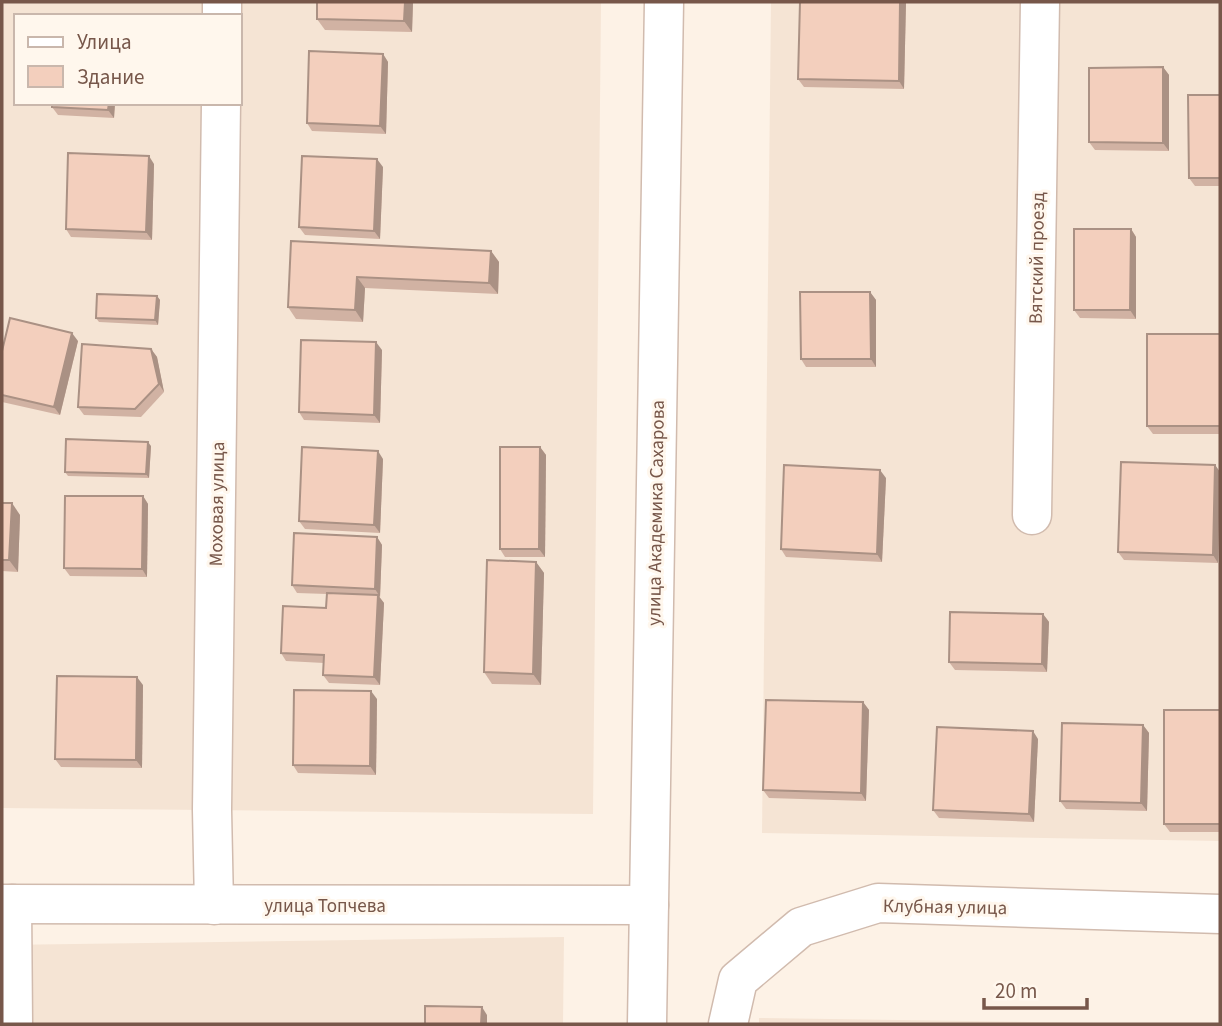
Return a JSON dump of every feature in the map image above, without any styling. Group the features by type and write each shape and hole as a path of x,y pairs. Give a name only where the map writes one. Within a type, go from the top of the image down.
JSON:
{"street":[{"name":"улица Академика Сахарова","path":"647,1024 664,2"},
{"name":"Вятский проезд","path":"1032,515 1040,2"},
{"name":"Моховая улица","path":"214,905 212,810 221,105"},
{"name":"Клубная улица","path":"728,1024 738,981 801,927 878,903 1220,914"},
{"name":"улица Топчева","path":"7,904 649,905"},
{"path":"7,904 13,1024"}],"shaded area":[{"path":"2,2 601,2 593,814 2,808"},
{"path":"771,2 1220,2 1220,841 762,833"},
{"path":"564,937 563,1024 2,1024 2,945"},
{"path":"759,1018 1166,1024 759,1024"}],"building":[{"path":"317,2 405,2 404,21 317,19"},
{"path":"800,2 900,2 899,81 798,79"},
{"path":"309,51 383,54 380,126 307,123"},
{"path":"1163,67 1163,143 1089,142 1089,68"},
{"path":"1188,95 1220,95 1220,178 1189,178"},
{"path":"52,105 109,105 108,110"},
{"path":"68,153 149,156 146,232 66,229"},
{"path":"302,156 377,159 374,231 299,227"},
{"path":"1074,229 1131,229 1130,310 1074,310"},
{"path":"291,241 491,251 489,283 357,277 355,310 288,307"},
{"path":"800,292 870,292 871,359 801,359"},
{"path":"97,294 157,296 155,320 96,318"},
{"path":"10,318 72,333 54,407 2,395 2,351"},
{"path":"1147,334 1220,334 1220,426 1147,426"},
{"path":"301,340 376,342 374,415 299,412"},
{"path":"82,344 151,349 159,384 135,409 78,407"},
{"path":"66,439 148,442 146,474 65,472"},
{"path":"302,447 378,451 374,525 299,521"},
{"path":"500,447 540,447 539,549 500,549"},
{"path":"1121,462 1215,465 1213,555 1118,552"},
{"path":"784,465 880,470 877,554 781,549"},
{"path":"65,496 143,496 142,569 64,568"},
{"path":"2,503 12,503 9,560 2,560"},
{"path":"294,533 377,537 375,589 292,585"},
{"path":"487,560 536,562 533,674 484,672"},
{"path":"327,593 378,595 374,677 323,675 324,655 281,653 283,606 326,608"},
{"path":"950,612 1043,614 1042,664 949,662"},
{"path":"57,676 137,677 136,760 55,759"},
{"path":"294,690 371,691 370,766 293,765"},
{"path":"766,700 863,702 861,793 763,790"},
{"path":"1164,710 1220,710 1220,824 1164,824"},
{"path":"1062,723 1143,725 1141,803 1060,801"},
{"path":"937,727 1033,731 1029,814 933,810"},
{"path":"425,1006 482,1007 481,1024 425,1024"}]}
